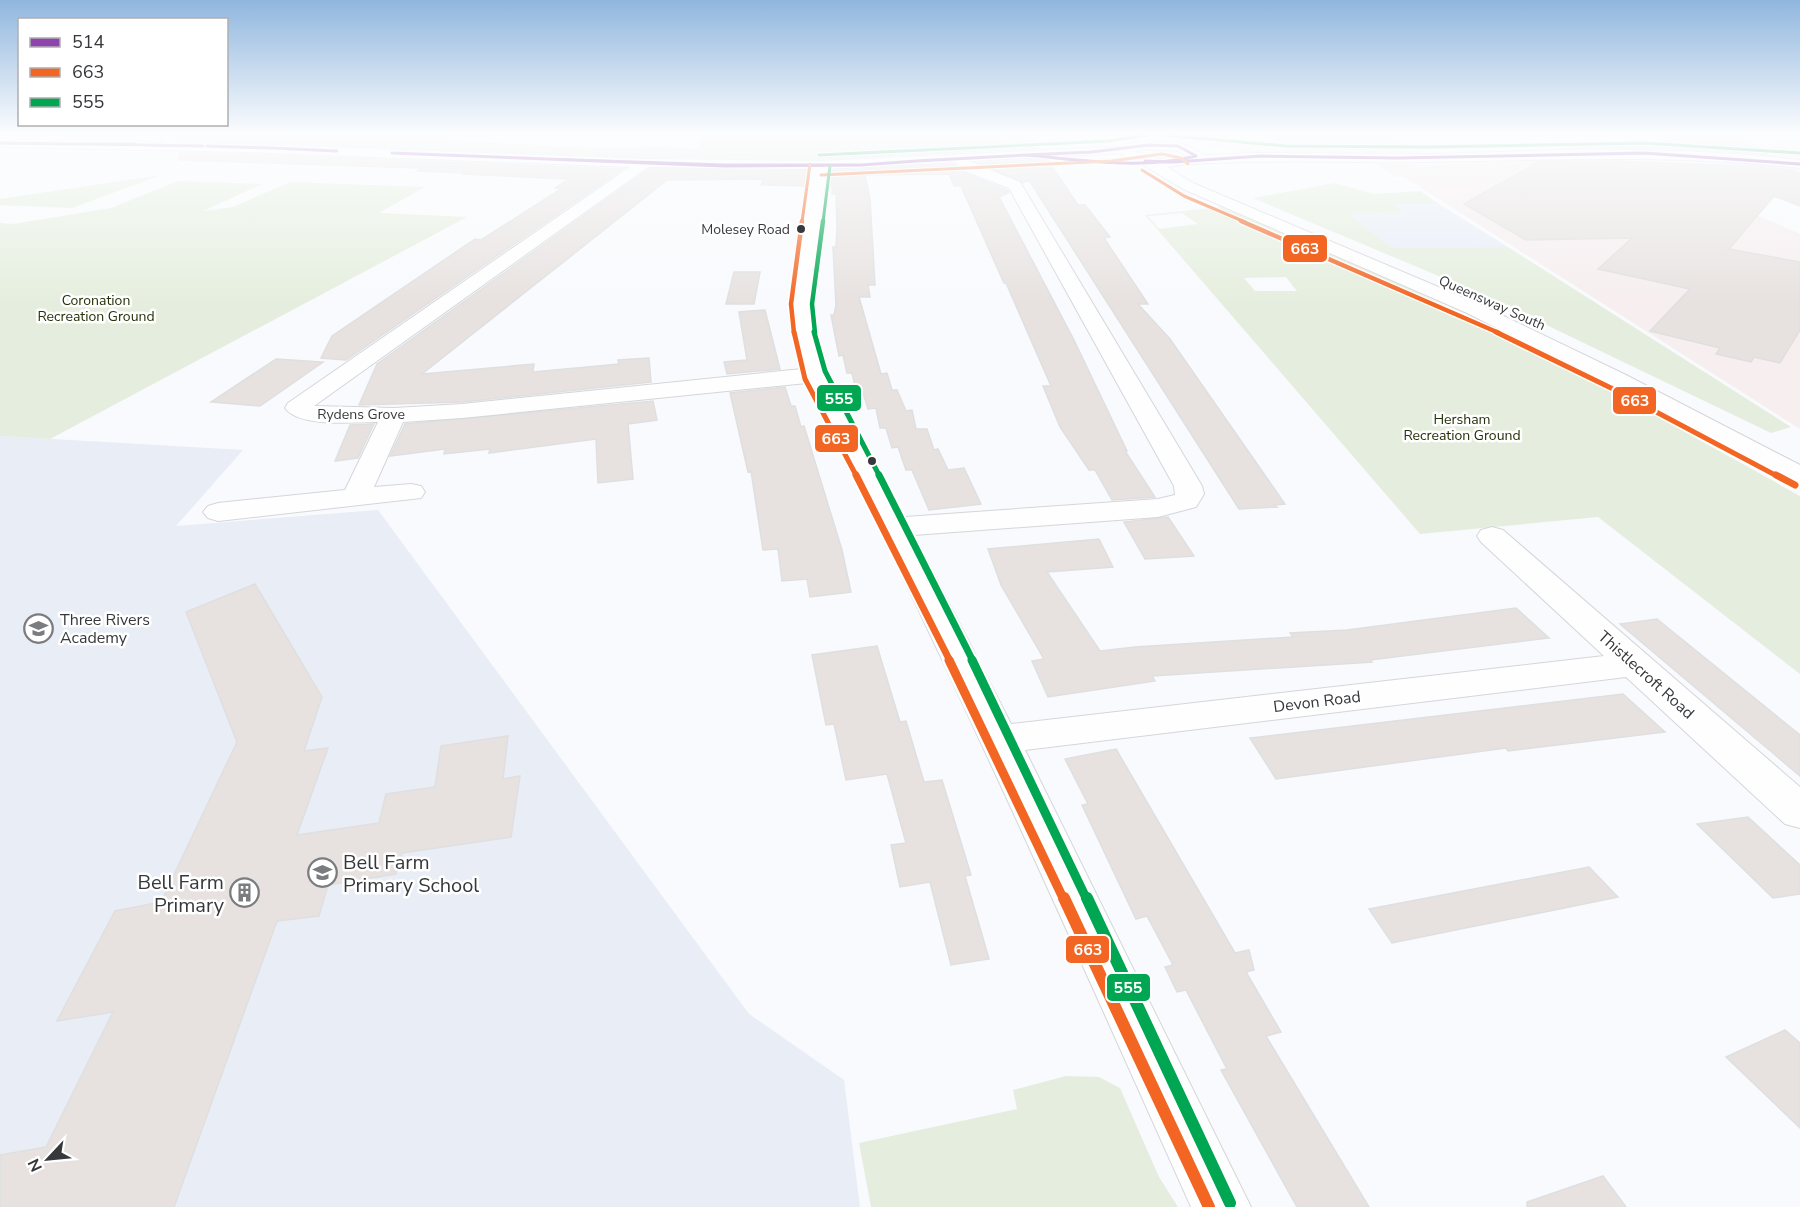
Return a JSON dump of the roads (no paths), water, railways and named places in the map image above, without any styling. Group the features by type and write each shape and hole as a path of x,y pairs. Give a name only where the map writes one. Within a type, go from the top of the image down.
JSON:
{"street":[{"name":"Rydens Grove","path":"605,191 297,408 311,414 394,415 462,411 814,375"},
{"path":"816,191 801,304 805,341 814,375 895,527 1000,739 1221,1207"},
{"path":"895,527 1158,508 1186,501 1190,494 1188,486 1019,191"},
{"name":"Queensway South","path":"1201,191 1354,255 1474,309 1616,379 1800,476"},
{"name":"Queensway South","path":"1223,191 1499,305 1646,375 1800,455"},
{"path":"355,498 394,415"},
{"path":"219,512 411,492"},
{"name":"Thistlecroft Road","path":"1492,537 1800,812"},
{"name":"Devon Road","path":"1000,739 1634,664"}],"place":[{"name":"Molesey Road","path":"801,229"},
{"name":"Three Rivers Academy","path":"39,629"},
{"name":"Bell Farm Primary School","path":"322,873"},
{"name":"Bell Farm Primary","path":"245,893"}],"park label":[{"name":"Coronation Recreation Ground","path":"96,308"},
{"name":"Hersham Recreation Ground","path":"1462,427"}]}
